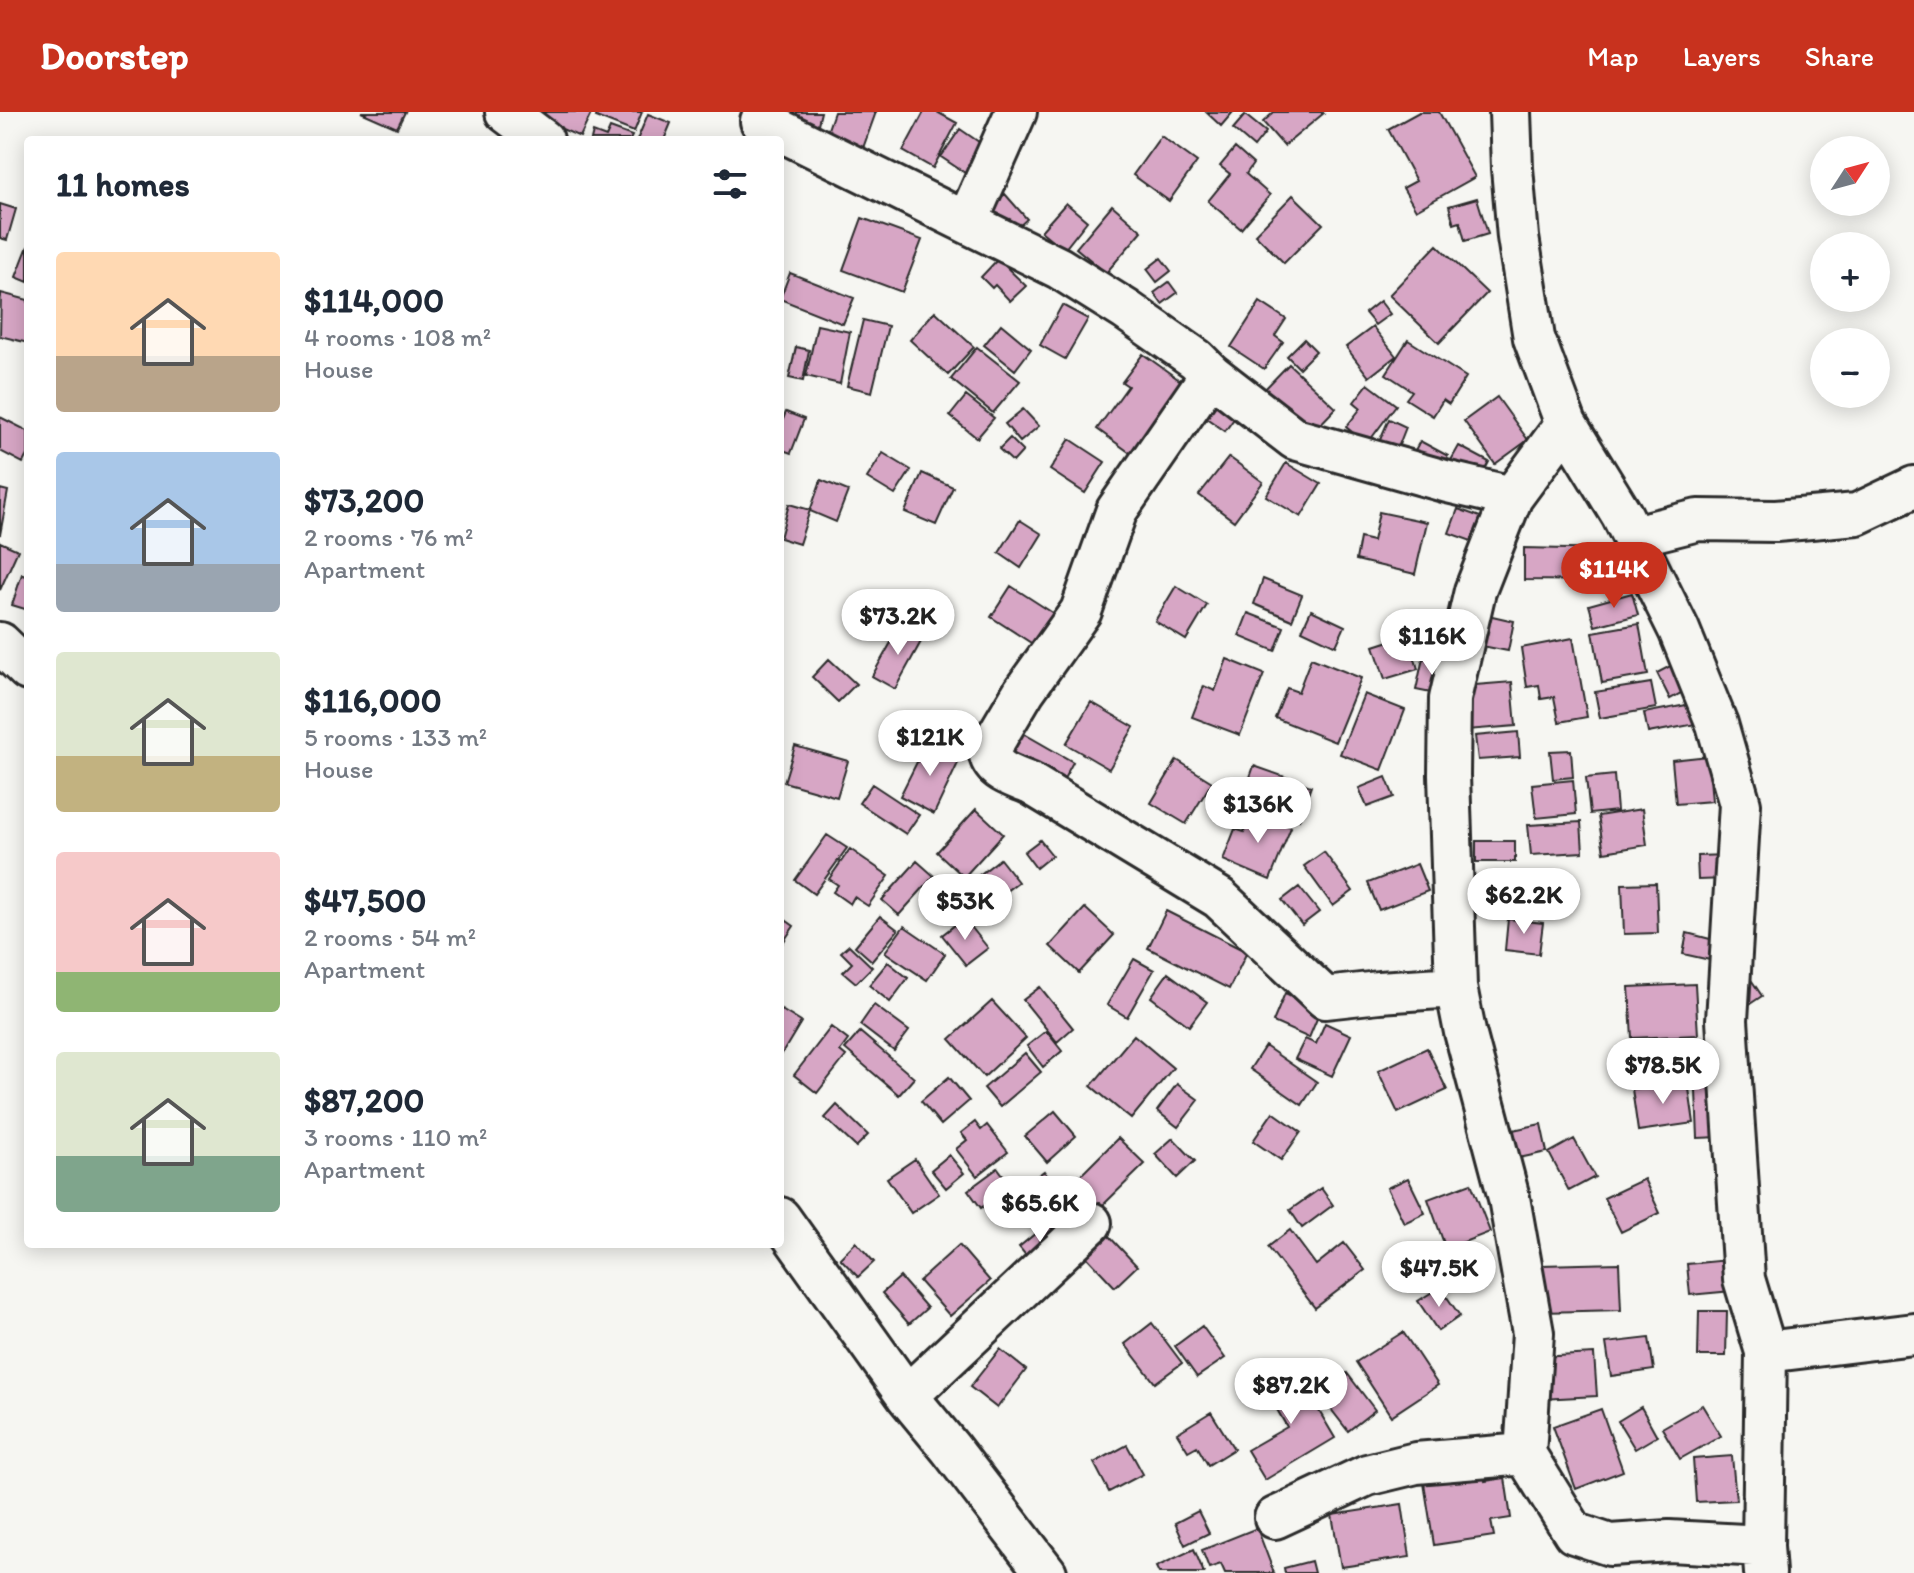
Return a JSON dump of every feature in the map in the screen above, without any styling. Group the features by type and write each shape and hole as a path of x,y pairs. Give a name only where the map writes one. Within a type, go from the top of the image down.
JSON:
{"street":[{"path":"506,112 538,136"},
{"path":"967,222 1016,112"},
{"path":"1510,112 1518,237 1534,338 1566,424 1634,536 1679,630 1717,724 1740,804 1727,1020 1744,1279 1766,1352 1764,1560 1669,1541 1610,1545 1574,1533 1525,1454 1533,1333 1509,1198 1456,987 1449,775 1450,699 1475,591 1512,497 1566,424"},
{"path":"760,124 1059,268 1196,359 1295,439 1512,497"},
{"path":"1211,374 1117,510 1081,611 1024,691 989,750 990,761 1000,771 1031,784 1219,898 1325,998 1456,987"},
{"path":"1634,536 1698,520 1776,521 1857,514 1914,487"},
{"path":"0,643 24,666"},
{"path":"907,1396 1091,1223"},
{"path":"784,1224 907,1396 1046,1573"},
{"path":"1766,1352 1914,1334"},
{"path":"1275,1518 1367,1475 1416,1463 1525,1454"}],"building":[{"path":"361,112 405,112 397,128"},
{"path":"537,112 592,112 580,136 535,117"},
{"path":"598,112 642,112 634,132 596,117"},
{"path":"797,112 821,112 815,136 793,130"},
{"path":"834,112 876,112 863,148 826,135"},
{"path":"924,112 937,112 957,123 933,168 903,151"},
{"path":"1206,112 1233,112 1221,126"},
{"path":"1274,112 1324,113 1284,146 1263,122"},
{"path":"1419,112 1439,112 1475,177 1416,210 1403,188 1416,181 1388,129"},
{"path":"648,114 671,123 666,136 639,136"},
{"path":"1245,115 1266,132 1254,147 1233,129"},
{"path":"610,128 632,136 606,136"},
{"path":"960,129 992,151 974,179 941,157"},
{"path":"1161,136 1197,162 1169,201 1133,175"},
{"path":"1235,148 1253,164 1246,174 1270,195 1241,229 1208,201 1230,174 1220,166"},
{"path":"1005,194 1027,219 1007,237 985,212"},
{"path":"1293,195 1323,224 1284,263 1255,234"},
{"path":"1477,198 1488,234 1465,241 1460,222 1454,224 1449,206"},
{"path":"1066,203 1087,221 1064,250 1041,231"},
{"path":"0,204 16,209 7,240 0,238"},
{"path":"1112,205 1142,231 1106,273 1076,248"},
{"path":"862,218 922,240 902,292 843,270"},
{"path":"1437,245 1487,293 1439,343 1389,295"},
{"path":"24,256 24,280 16,277"},
{"path":"1161,258 1171,271 1157,282 1147,269"},
{"path":"998,259 1026,286 1010,301 995,285 992,288 981,277"},
{"path":"790,273 854,298 843,324 784,301 784,289"},
{"path":"1169,282 1177,293 1162,304 1154,293"},
{"path":"1,293 24,299 24,342 0,336"},
{"path":"1380,301 1390,314 1375,325 1365,313"},
{"path":"1260,302 1286,319 1275,336 1283,342 1264,369 1231,347"},
{"path":"1062,305 1088,319 1065,359 1040,345"},
{"path":"935,311 974,347 948,375 910,340"},
{"path":"863,320 888,326 872,392 847,386"},
{"path":"1001,324 1031,349 1015,370 984,345"},
{"path":"817,325 850,332 840,384 806,376"},
{"path":"1373,327 1396,356 1369,377 1346,347"},
{"path":"1304,339 1316,351 1299,368 1287,356"},
{"path":"1408,340 1466,377 1449,404 1443,400 1433,416 1406,399 1412,391 1386,374"},
{"path":"796,347 809,350 803,381 789,378"},
{"path":"977,347 1020,381 993,413 951,379"},
{"path":"1143,354 1192,389 1140,460 1097,429 1128,386 1122,382"},
{"path":"1289,364 1336,408 1309,436 1262,392"},
{"path":"1368,384 1396,405 1367,444 1346,427 1361,408 1354,402"},
{"path":"1217,392 1241,409 1225,431 1202,415"},
{"path":"966,396 994,418 977,438 950,416"},
{"path":"1497,397 1528,440 1495,464 1464,421"},
{"path":"1023,409 1039,426 1020,442 1005,424"},
{"path":"786,412 804,419 791,453 784,450"},
{"path":"0,417 24,429 24,461 0,451"},
{"path":"1389,419 1406,427 1397,450 1379,442"},
{"path":"1010,438 1023,451 1013,462 999,449"},
{"path":"1070,439 1105,462 1085,493 1050,470"},
{"path":"1420,441 1448,456 1437,474 1410,459"},
{"path":"1459,446 1489,462 1480,479 1450,462"},
{"path":"883,453 911,470 895,495 867,478"},
{"path":"1229,457 1263,482 1234,521 1199,495"},
{"path":"1286,463 1321,484 1301,517 1266,496"},
{"path":"922,473 953,487 936,525 905,512"},
{"path":"821,480 848,491 836,522 810,511"},
{"path":"0,489 8,491 0,535"},
{"path":"789,504 810,510 799,544 784,539"},
{"path":"1458,509 1486,519 1477,543 1449,533"},
{"path":"1379,512 1427,522 1415,574 1356,560 1360,538 1373,541"},
{"path":"1020,520 1042,534 1021,568 999,553"},
{"path":"0,542 18,550 0,590"},
{"path":"1524,548 1611,550 1611,581 1524,580"},
{"path":"22,574 24,609 12,605"},
{"path":"1263,579 1302,595 1292,620 1254,604"},
{"path":"1011,586 1059,617 1039,648 991,617"},
{"path":"1176,586 1207,605 1186,640 1155,621"},
{"path":"1632,593 1638,615 1595,626 1589,605"},
{"path":"1311,610 1345,626 1336,646 1302,630"},
{"path":"1248,613 1284,627 1275,651 1239,636"},
{"path":"1488,615 1514,621 1508,651 1482,646"},
{"path":"1448,619 1450,647 1418,649 1416,620"},
{"path":"1639,624 1648,675 1602,683 1593,632"},
{"path":"901,625 923,638 895,689 872,676"},
{"path":"1408,635 1418,669 1385,679 1374,646"},
{"path":"1573,638 1587,717 1559,722 1554,697 1541,699 1539,685 1527,687 1521,648"},
{"path":"1311,658 1361,678 1335,742 1275,718 1287,688 1298,692"},
{"path":"1423,658 1447,663 1441,695 1416,690"},
{"path":"829,659 856,684 838,702 812,677"},
{"path":"1227,659 1264,674 1240,735 1192,717 1204,686 1215,691"},
{"path":"1674,664 1688,689 1670,699 1657,673"},
{"path":"1512,682 1516,726 1467,730 1463,686"},
{"path":"1651,683 1656,708 1600,718 1595,692"},
{"path":"1364,694 1405,710 1382,770 1340,754"},
{"path":"1091,702 1134,727 1109,769 1066,744"},
{"path":"1697,703 1701,723 1648,733 1644,713"},
{"path":"1014,728 1073,762 1057,792 997,758"},
{"path":"1518,732 1520,757 1478,760 1475,736"},
{"path":"927,742 960,759 934,814 900,796"},
{"path":"795,746 848,761 837,797 784,782"},
{"path":"1571,750 1573,777 1553,779 1550,751"},
{"path":"1708,756 1712,801 1676,804 1672,760"},
{"path":"1177,760 1212,782 1186,824 1151,803"},
{"path":"1254,766 1311,786 1299,820 1242,800"},
{"path":"1614,775 1617,811 1590,814 1586,778"},
{"path":"1386,777 1394,797 1367,807 1359,788"},
{"path":"1573,780 1576,814 1536,818 1532,784"},
{"path":"872,784 919,815 906,834 859,803"},
{"path":"976,809 1003,834 964,877 937,852"},
{"path":"1642,809 1647,845 1604,852 1598,816"},
{"path":"1252,811 1291,827 1270,880 1223,860 1235,829 1244,832"},
{"path":"1581,822 1583,852 1531,855 1528,825"},
{"path":"827,835 847,848 814,894 795,880"},
{"path":"1040,840 1052,855 1036,868 1024,852"},
{"path":"1476,841 1515,841 1515,862 1476,862"},
{"path":"850,849 889,876 868,906 854,897 850,904 833,892 838,885 829,879"},
{"path":"1324,852 1353,891 1333,906 1304,866"},
{"path":"1726,855 1727,879 1698,880 1697,856"},
{"path":"1000,859 1018,882 986,906 969,883"},
{"path":"917,861 934,876 899,915 882,900"},
{"path":"1417,864 1428,891 1379,910 1368,883"},
{"path":"1656,883 1658,933 1624,934 1622,884"},
{"path":"1299,887 1319,912 1302,925 1282,900"},
{"path":"1085,908 1114,935 1079,973 1050,946"},
{"path":"1166,911 1247,952 1229,989 1148,948"},
{"path":"880,916 898,930 872,961 855,946"},
{"path":"964,918 988,948 966,965 942,935"},
{"path":"784,919 794,926 784,941"},
{"path":"1508,919 1543,923 1539,954 1505,950"},
{"path":"904,926 945,954 927,980 885,952"},
{"path":"1687,933 1714,940 1710,960 1683,954"},
{"path":"849,945 872,967 856,983 843,972 852,963 841,952"},
{"path":"1134,959 1154,970 1127,1017 1107,1005"},
{"path":"888,962 908,978 890,1002 869,985"},
{"path":"1168,973 1207,1002 1189,1026 1151,997"},
{"path":"1750,978 1762,996 1747,1006 1735,989"},
{"path":"1695,984 1698,1035 1632,1038 1629,987"},
{"path":"1040,987 1073,1028 1057,1042 1023,1000"},
{"path":"1285,993 1321,1009 1309,1038 1273,1022"},
{"path":"992,1001 1026,1038 984,1077 950,1039"},
{"path":"874,1005 909,1031 894,1051 860,1025"},
{"path":"784,1011 801,1022 784,1050"},
{"path":"1325,1023 1351,1035 1332,1076 1295,1059 1305,1039 1316,1044"},
{"path":"831,1027 848,1040 840,1051 846,1056 817,1093 794,1075"},
{"path":"1046,1031 1062,1051 1043,1067 1027,1046"},
{"path":"860,1032 914,1078 899,1095 845,1049"},
{"path":"1134,1035 1173,1068 1131,1119 1091,1086"},
{"path":"1265,1046 1317,1082 1302,1105 1250,1069"},
{"path":"1427,1048 1447,1090 1398,1113 1378,1071"},
{"path":"1025,1053 1041,1072 1000,1107 984,1088"},
{"path":"1717,1066 1720,1137 1698,1138 1695,1067"},
{"path":"949,1077 969,1101 941,1125 921,1101"},
{"path":"1688,1082 1694,1123 1638,1131 1632,1089"},
{"path":"1177,1084 1199,1100 1178,1127 1157,1111"},
{"path":"837,1105 868,1135 856,1147 825,1118"},
{"path":"1055,1111 1076,1136 1047,1162 1025,1136"},
{"path":"1273,1112 1301,1132 1281,1160 1253,1141"},
{"path":"975,1122 981,1130 987,1125 1008,1152 977,1176 956,1149 967,1140 961,1133"},
{"path":"1541,1124 1547,1152 1519,1158 1513,1130"},
{"path":"1118,1138 1145,1164 1100,1208 1074,1182"},
{"path":"1173,1138 1195,1161 1177,1178 1155,1154"},
{"path":"1574,1139 1595,1177 1569,1191 1549,1153"},
{"path":"949,1155 964,1173 946,1188 931,1170"},
{"path":"915,1159 939,1194 911,1213 887,1178"},
{"path":"998,1168 1011,1186 981,1208 968,1190"},
{"path":"1044,1171 1068,1203 1035,1227 1011,1196"},
{"path":"1408,1178 1425,1213 1404,1223 1387,1188"},
{"path":"1644,1179 1660,1213 1621,1232 1604,1198"},
{"path":"1471,1183 1490,1232 1446,1249 1428,1199"},
{"path":"1321,1188 1333,1205 1302,1228 1290,1210"},
{"path":"1048,1223 1062,1240 1033,1264 1019,1247"},
{"path":"1290,1230 1316,1265 1344,1243 1365,1270 1315,1308 1268,1247"},
{"path":"1106,1233 1137,1266 1115,1287 1084,1254"},
{"path":"856,1242 874,1262 858,1277 840,1258"},
{"path":"959,1245 990,1281 950,1316 919,1281"},
{"path":"1728,1260 1732,1291 1690,1295 1687,1264"},
{"path":"1619,1263 1621,1310 1542,1312 1541,1265"},
{"path":"900,1277 927,1308 909,1324 882,1293"},
{"path":"1440,1287 1460,1316 1438,1331 1418,1301"},
{"path":"1699,1311 1727,1311 1726,1356 1698,1356"},
{"path":"1152,1323 1182,1363 1155,1383 1125,1344"},
{"path":"1202,1326 1225,1358 1197,1377 1175,1346"},
{"path":"1403,1332 1438,1385 1391,1416 1356,1362"},
{"path":"1649,1338 1654,1370 1611,1376 1606,1343"},
{"path":"1000,1349 1026,1370 997,1408 970,1387"},
{"path":"1594,1354 1597,1396 1541,1399 1539,1357"},
{"path":"1293,1367 1335,1438 1265,1480 1247,1450 1287,1427 1263,1385"},
{"path":"1347,1373 1375,1410 1348,1431 1320,1395"},
{"path":"1702,1405 1721,1436 1680,1459 1662,1428"},
{"path":"1641,1407 1657,1436 1635,1449 1618,1421"},
{"path":"1601,1409 1623,1471 1576,1489 1553,1426"},
{"path":"1211,1412 1234,1449 1208,1465 1197,1446 1188,1451 1177,1433"},
{"path":"1127,1445 1143,1474 1109,1492 1094,1463"},
{"path":"1732,1456 1736,1500 1696,1502 1693,1459"},
{"path":"1484,1473 1485,1481 1505,1478 1511,1518 1491,1521 1494,1536 1434,1545 1424,1483"},
{"path":"1402,1504 1410,1557 1341,1567 1332,1515"},
{"path":"1198,1511 1209,1533 1185,1545 1175,1523"},
{"path":"1257,1528 1274,1573 1225,1573 1221,1564 1209,1568 1202,1550"},
{"path":"1194,1549 1204,1573 1159,1573 1156,1567"},
{"path":"1311,1561 1314,1573 1285,1573 1284,1568"}]}
